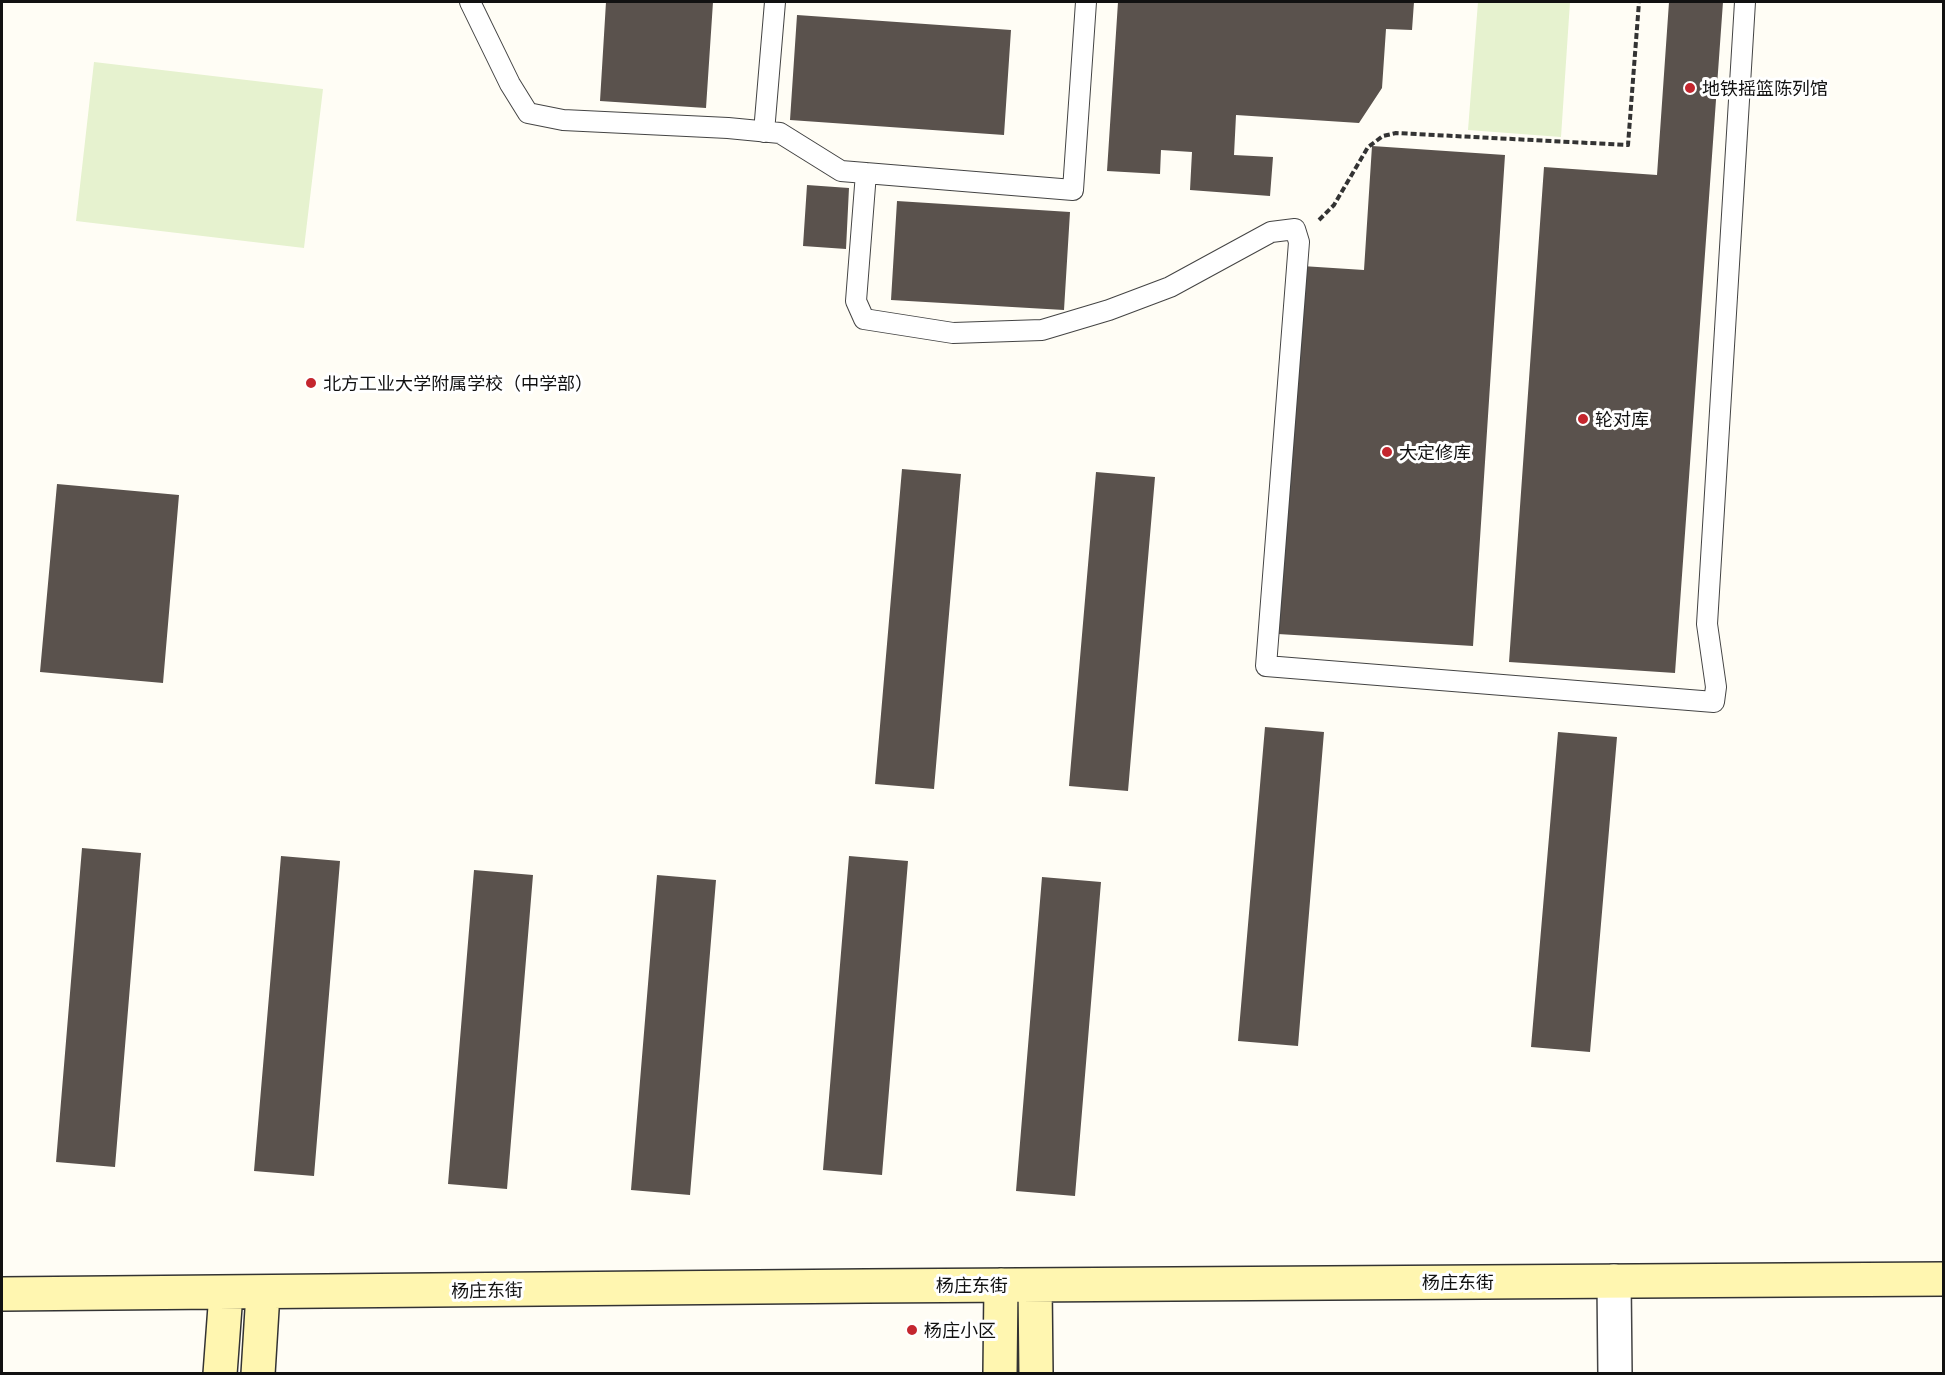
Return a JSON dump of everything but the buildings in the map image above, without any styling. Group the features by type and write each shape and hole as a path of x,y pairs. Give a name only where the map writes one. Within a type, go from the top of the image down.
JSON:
{"street":[{"name":"杨庄东街","path":"2,1294 1944,1280"},
{"path":"1614,1281 1615,1374"},
{"path":"1000,1374 1001,1285"},
{"path":"1035,1285 1036,1374"},
{"path":"220,1374 226,1293"},
{"path":"258,1374 263,1293"}],"lane":[{"path":"470,2 510,84 528,113 563,120 728,128 780,133 841,171 1073,190 1086,2"},
{"path":"764,132 775,2"},
{"path":"866,173 856,301 864,319 953,333 1042,330 1109,310 1170,287 1271,231 1295,229 1299,242 1266,666 1714,702 1716,687 1707,624 1745,2"}],"path":[{"path":"1299,242 1334,205 1368,147 1383,136 1396,133 1628,145 1639,2"}],"green space":[{"path":"1478,2 1570,2 1561,137 1468,130"},
{"path":"94,62 323,89 304,248 76,221"}],"place":[{"name":"地铁摇篮陈列馆","path":"1690,88"},
{"name":"北方工业大学附属学校（中学部）","path":"311,383"},
{"name":"轮对库","path":"1583,419"},
{"name":"大定修库","path":"1387,452"},
{"name":"杨庄小区","path":"912,1330"}]}
